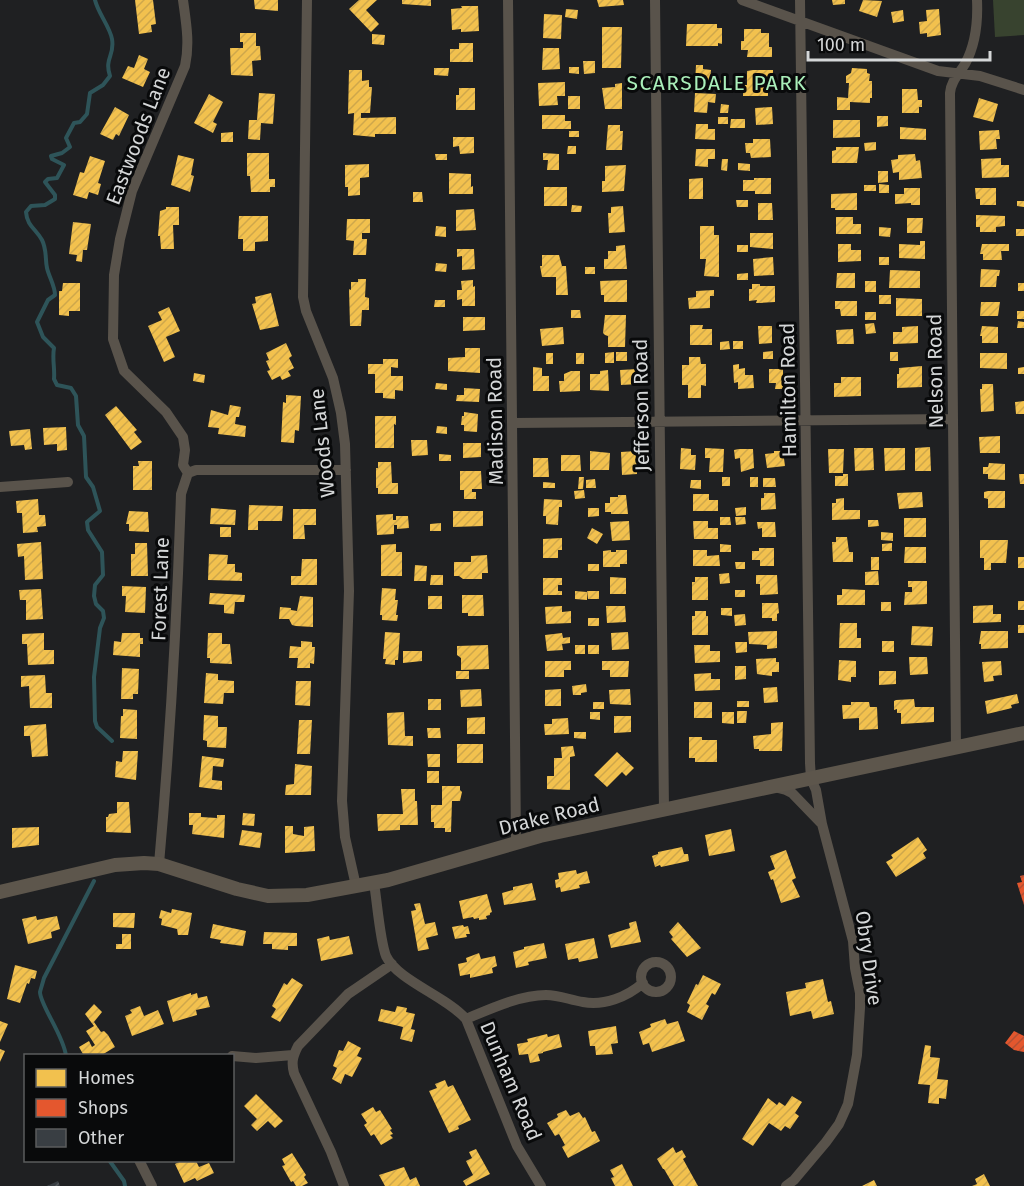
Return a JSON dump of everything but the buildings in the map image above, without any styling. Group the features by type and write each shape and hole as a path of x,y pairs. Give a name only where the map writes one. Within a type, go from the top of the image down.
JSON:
{"street":[{"name":"Eastwoods Lane","path":"183,0 187,29 186,59 165,115 139,171 129,201 114,275 113,339 124,371 166,412 183,437 185,450 183,465 188,473"},
{"name":"Woods Lane","path":"307,0 303,297 312,327 333,378 341,413 346,470 349,591 342,801 345,837 356,886"},
{"name":"Madison Road","path":"508,0 516,842"},
{"name":"Jefferson Road","path":"655,0 664,810"},
{"path":"742,0 938,71 987,78 1024,90"},
{"name":"Hamilton Road","path":"800,0 811,779"},
{"name":"Nelson Road","path":"956,748 950,93 952,84 966,62 974,41 978,16 977,0"},
{"path":"513,423 953,418"},
{"path":"188,473 196,470 346,470"},
{"name":"Forest Lane","path":"159,864 168,776 177,635 181,495 188,473"},
{"path":"0,487 68,482"},
{"name":"Drake Road","path":"0,892 115,865 144,863 159,864 237,889 268,896 307,895 374,883 516,842 1024,734"},
{"name":"Obry Drive","path":"786,1186 816,1156 839,1124 848,1104 857,1055 860,993 853,941 822,824 816,790 811,779"},
{"name":"Obry Drive","path":"772,787 792,793 822,824"},
{"path":"344,1186 331,1152 294,1073 292,1063 298,1046 348,994 392,964 384,948 374,883"},
{"name":"Dunham Road","path":"392,964 399,972 456,1007 466,1019 518,1146 540,1186"},
{"path":"466,1019 527,998 546,995 566,997 580,1002 601,1002 631,993 643,983"},
{"path":"234,1056 256,1058 293,1055"},
{"path":"140,1162 152,1186"}],"green space":[{"path":"993,0 1024,0 1024,35 995,37"}],"waterway":[{"path":"95,0 112,39 113,45 108,65 110,76 103,85 90,93 87,114 80,122 74,123 66,138 70,147 62,153 51,156 52,159 64,165 57,178 48,179 45,182 55,195 55,199 45,205 31,206 26,212 30,224 44,244 47,268 55,292 55,295 48,300 37,322 43,337 54,348 54,379 57,385 71,388 76,396 78,425 84,436 86,477 93,487 100,511 87,522 88,530 102,552 103,575 95,585 94,596 96,604 103,611 104,618 100,628 94,677 95,721 97,727 112,741"},
{"path":"66,1054 40,992 44,978 94,881"},
{"path":"110,1162 125,1186"}],"district":[{"name":"SCARSDALE PARK","path":"717,83"}]}
